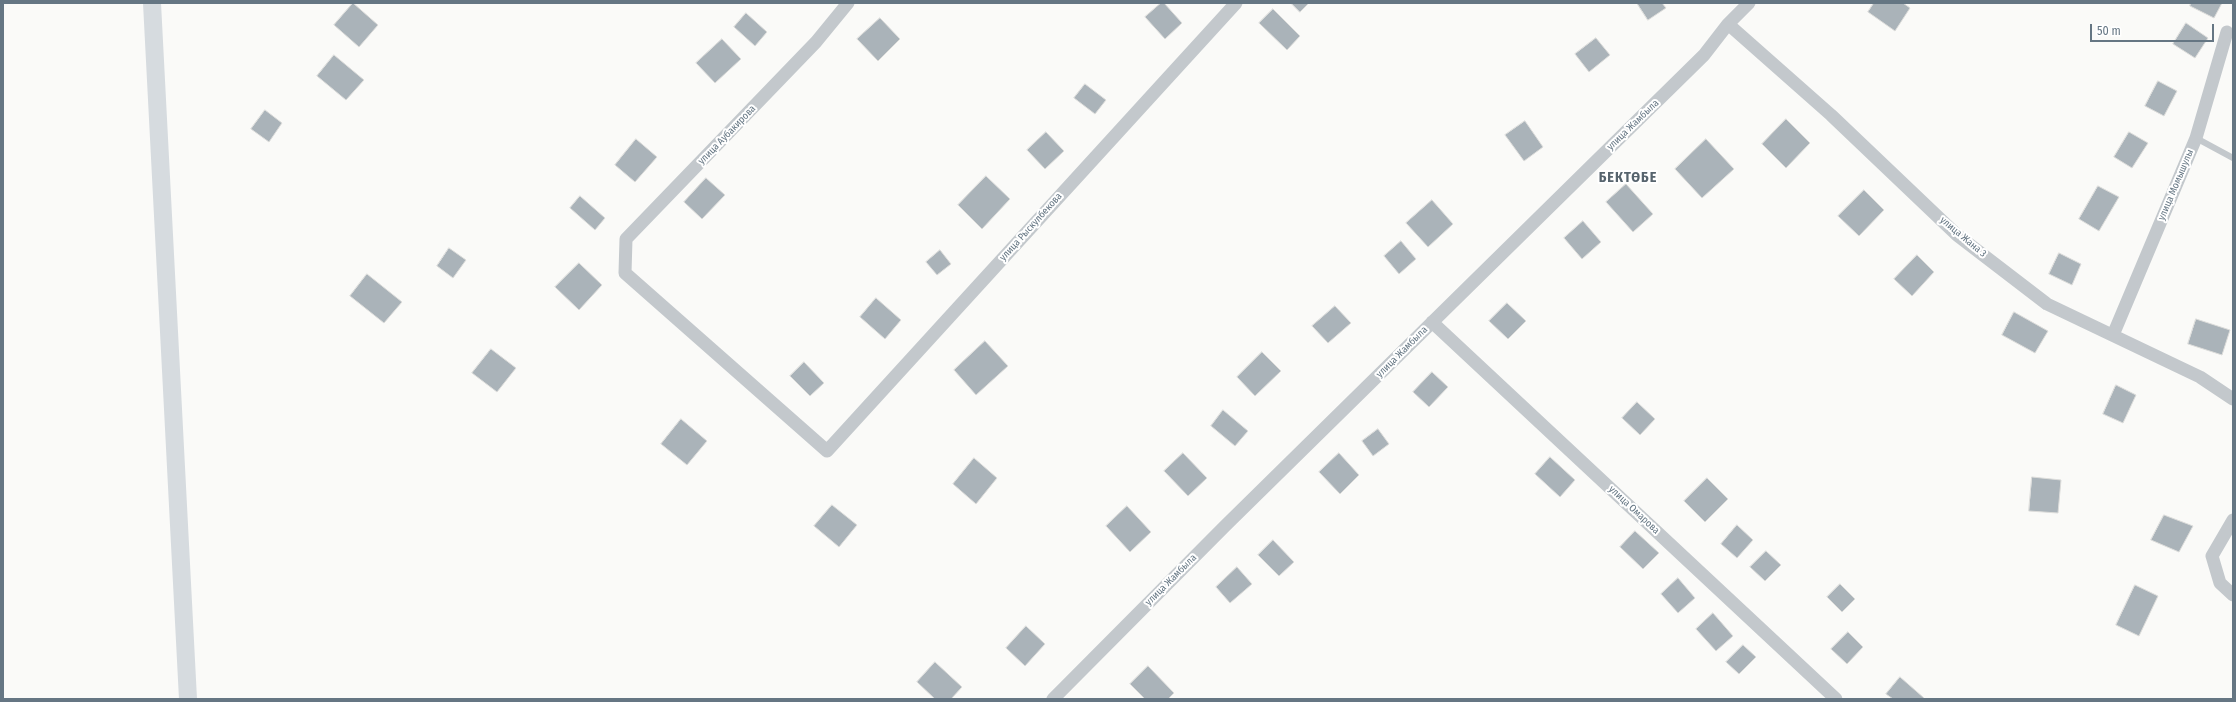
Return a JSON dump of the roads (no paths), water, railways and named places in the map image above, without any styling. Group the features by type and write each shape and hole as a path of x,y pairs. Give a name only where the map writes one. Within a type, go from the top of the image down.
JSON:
{"main road":[{"path":"152,3 188,699"}],"street":[{"name":"улица Аубакирова","path":"827,451 625,273 626,240 816,42 848,3"},
{"name":"улица Рыскулбекова","path":"827,451 1236,3"},
{"name":"улица Жамбыла","path":"1053,699 1225,526 1704,55 1728,24 1749,3"},
{"name":"улица Жана 3","path":"1728,24 1831,115 1957,235 2047,304 2200,377 2233,399"},
{"name":"улица Момышулы","path":"2113,335 2196,138 2227,32"},
{"name":"улица Омарова","path":"1432,322 1836,699"},
{"path":"2233,520 2212,556 2220,583 2233,595"}],"lane":[{"path":"2196,138 2233,158"}],"district":[{"name":"БЕКТӨБЕ","path":"1628,178"}]}
